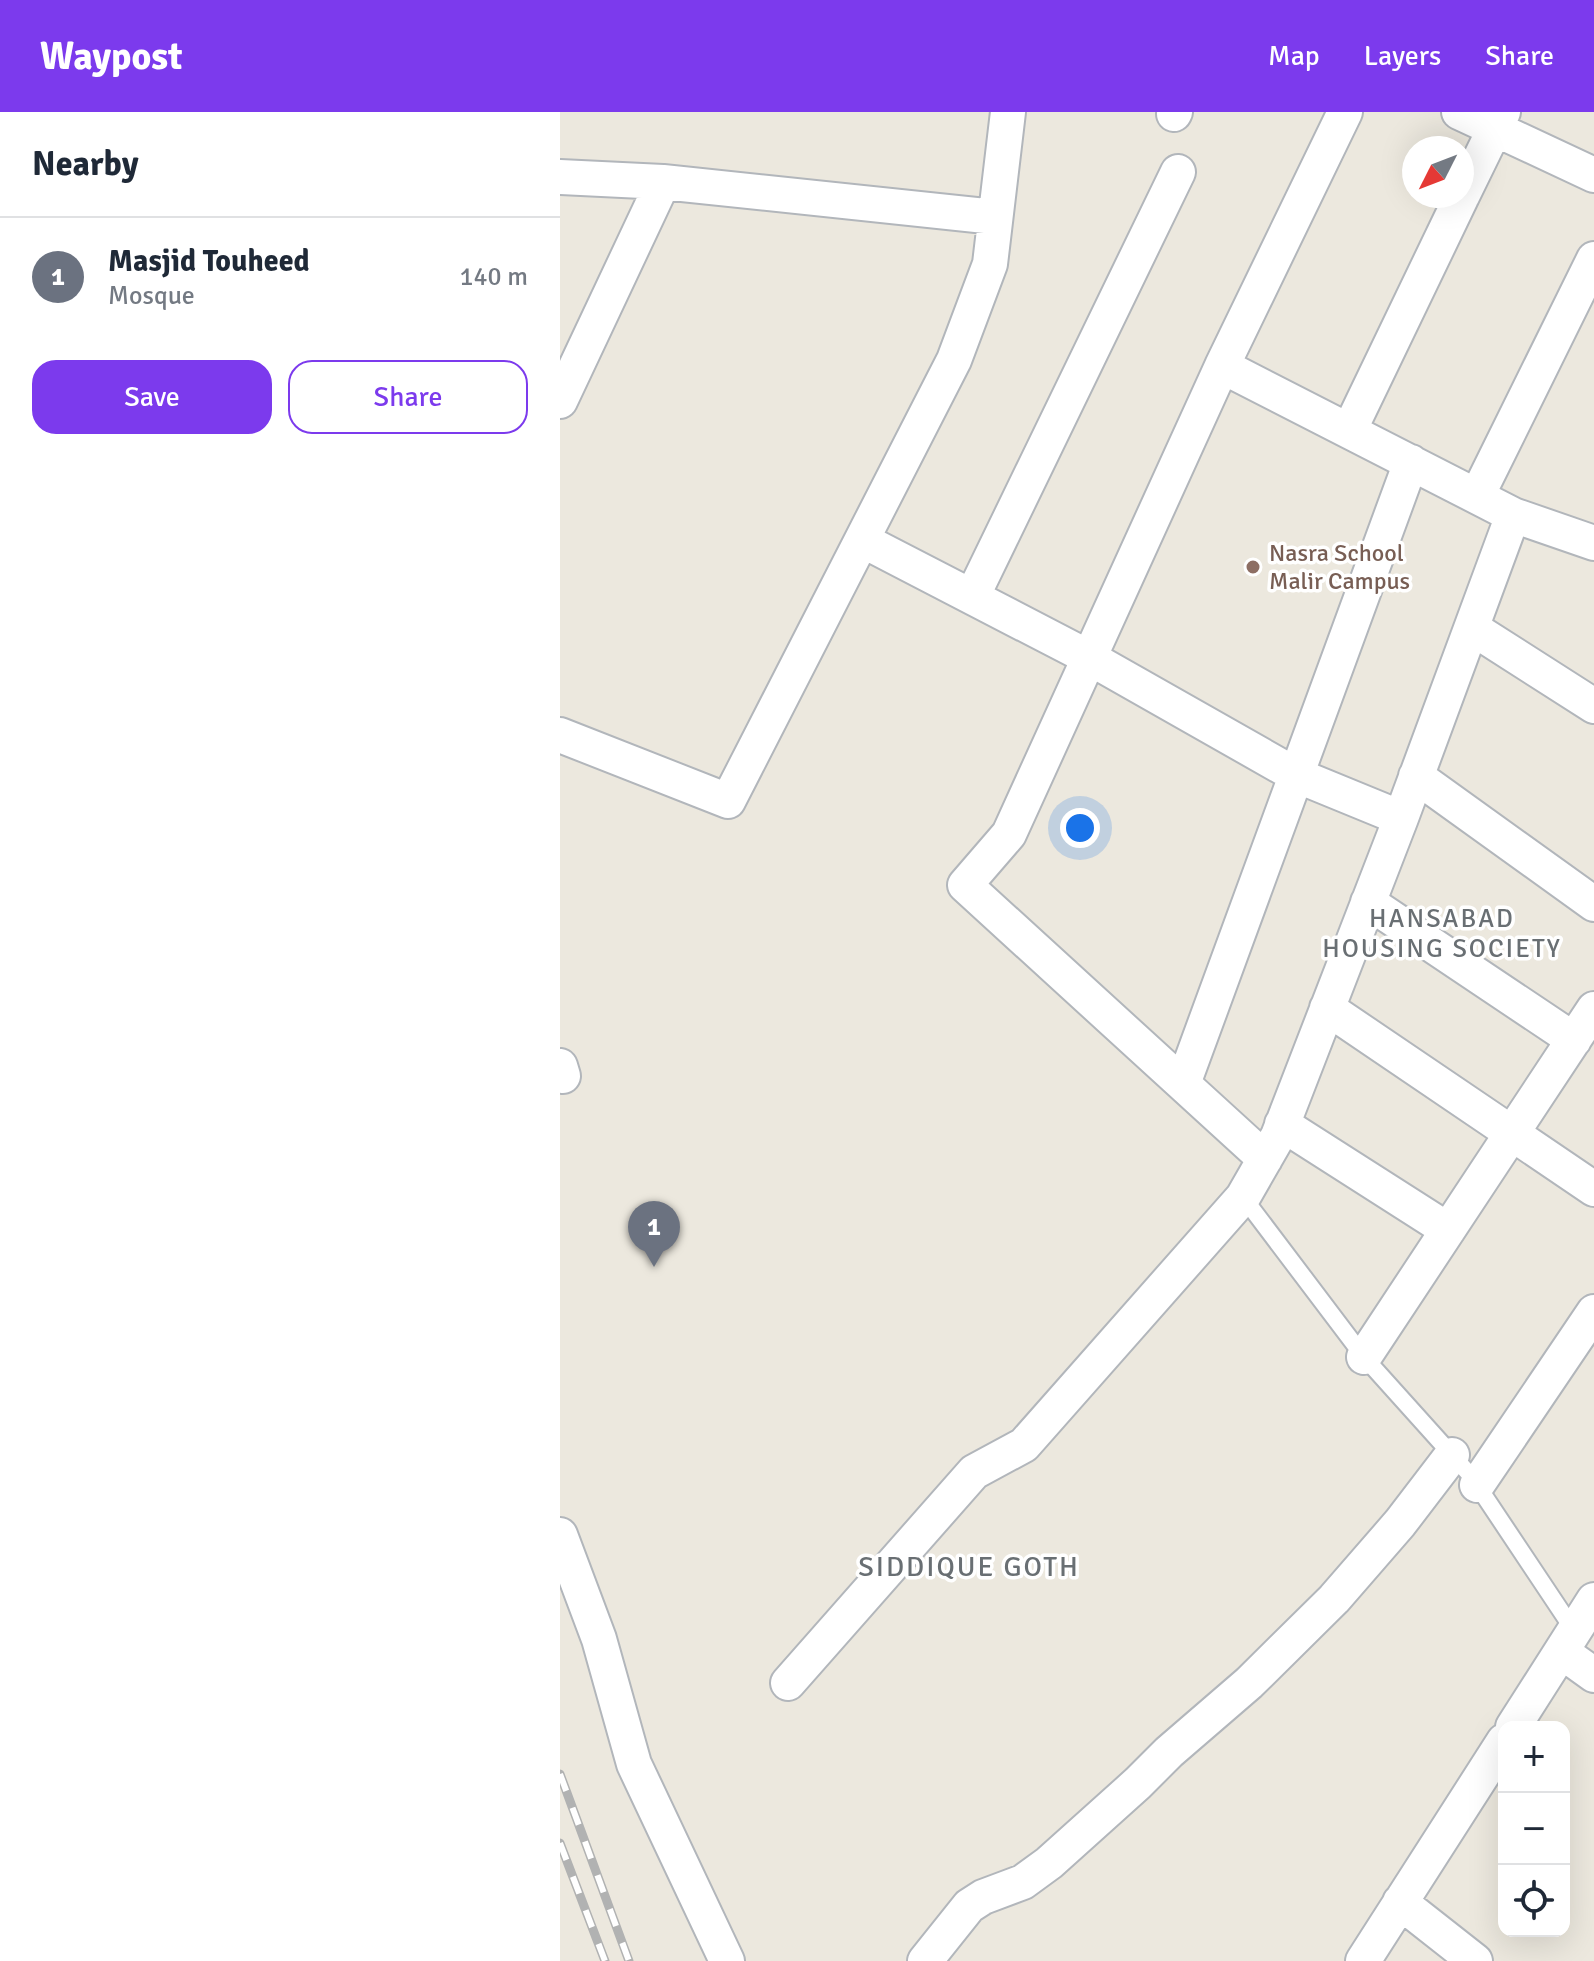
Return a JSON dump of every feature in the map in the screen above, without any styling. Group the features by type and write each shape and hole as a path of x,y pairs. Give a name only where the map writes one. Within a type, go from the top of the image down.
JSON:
{"street":[{"path":"560,735 728,801 954,360 990,264 1008,112"},
{"path":"1265,1159 965,885 1009,834 1222,366 1345,112"},
{"path":"1459,112 1499,120 1594,175"},
{"path":"1474,171 1499,120"},
{"path":"972,597 1178,172"},
{"path":"560,177 663,182 995,217"},
{"path":"560,401 663,182"},
{"path":"1349,431 1456,208"},
{"path":"1477,496 1594,259"},
{"path":"1222,366 1513,515 1594,543"},
{"path":"1183,1084 1411,462"},
{"path":"788,1683 974,1472 1024,1445 1243,1197 1282,1124 1401,818 1513,515"},
{"path":"862,540 1088,657 1296,775 1401,818"},
{"path":"1472,628 1594,706"},
{"path":"1416,776 1590,893"},
{"path":"1368,902 1574,1040"},
{"path":"1327,1008 1594,1189"},
{"path":"1364,1357 1594,1009"},
{"path":"1282,1124 1448,1230"},
{"path":"1477,1485 1594,1312"},
{"path":"925,1961 969,1906 983,1897 1023,1882 1049,1863 1249,1683 1334,1599 1400,1523 1452,1455"},
{"path":"560,1535 599,1639 634,1764 727,1961"},
{"path":"1517,1721 1594,1600"},
{"path":"1568,1642 1594,1675"},
{"path":"1363,1961 1498,1750"},
{"path":"1400,1902 1475,1961"}],"lane":[{"path":"1243,1197 1364,1357 1477,1485 1568,1642"}],"railway":[{"path":"560,1774 629,1961"},
{"path":"560,1843 605,1961"}],"place":[{"name":"Nasra School Malir Campus","path":"1253,567"},
{"name":"Masjid Touheed","path":"654,1267"}],"district":[{"name":"HANSABAD HOUSING SOCIETY","path":"1442,933"},
{"name":"SIDDIQUE GOTH","path":"969,1566"}]}
